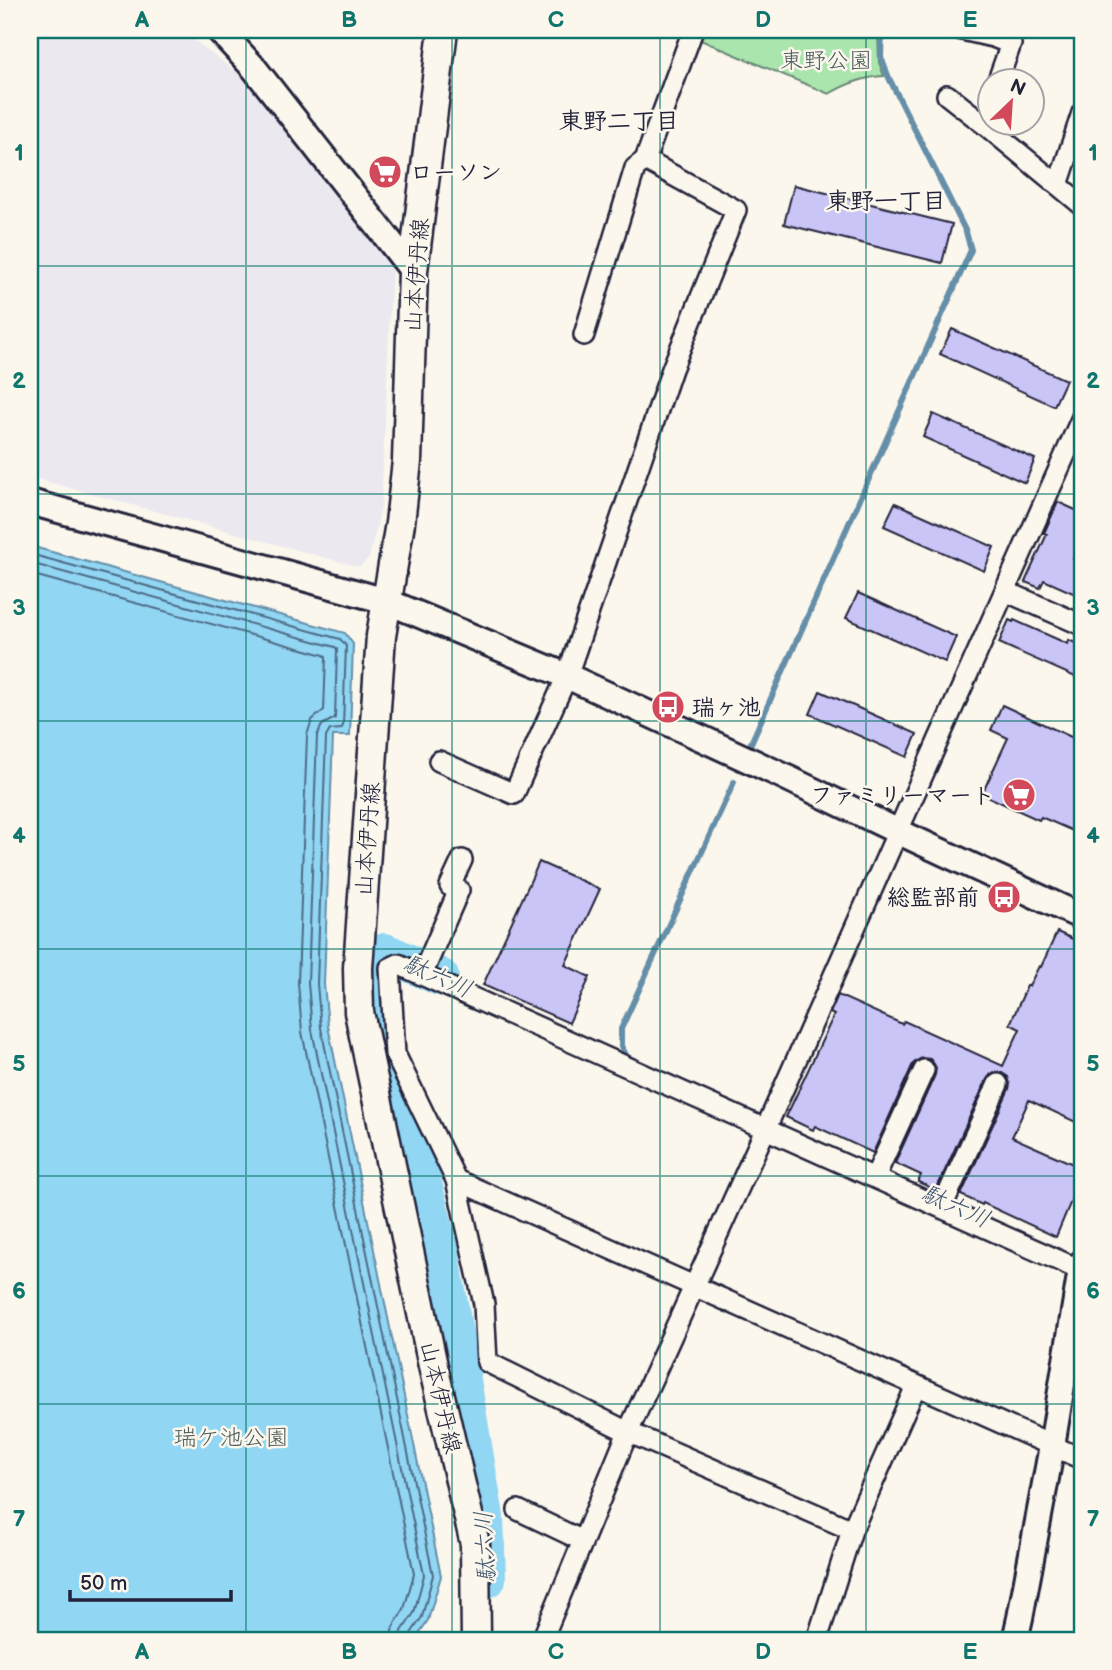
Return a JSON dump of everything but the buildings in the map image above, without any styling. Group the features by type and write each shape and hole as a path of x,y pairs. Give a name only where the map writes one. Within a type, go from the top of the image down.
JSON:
{"main road":[{"name":"山本伊丹線","path":"443,30 413,271 407,461 400,523 381,636 359,954 359,1012 430,1353 475,1544 476,1640"}],"street":[{"path":"219,30 254,68 413,271"},
{"path":"584,335 635,168 645,160 693,30"},
{"path":"962,30 994,34 1011,44 1003,66"},
{"path":"947,95 976,110"},
{"path":"1058,185 1082,113"},
{"path":"1008,136 1082,205"},
{"path":"439,761 514,794 567,676 672,369 736,210 645,160"},
{"path":"542,1640 628,1432 899,832 1082,417"},
{"path":"30,502 386,601 567,676 1082,917"},
{"path":"1005,591 1082,625"},
{"path":"424,971 459,890 450,886 462,860"},
{"path":"852,1530 628,1432 486,1362 484,1304 456,1180 395,1054 390,968 398,964 424,971 768,1124 874,1177 945,1202 1082,1265 1052,1446 1015,1640"},
{"path":"874,1177 923,1070"},
{"path":"945,1202 998,1084"},
{"path":"456,1180 1082,1459"},
{"path":"817,1640 852,1530 916,1386"},
{"path":"518,1510 583,1541"}],"shaded area":[{"path":"30,30 180,30 243,77 392,265 381,508 369,558 359,567 30,477"}],"green space":[{"name":"東野公園","path":"701,30 807,30 812,33 814,30 878,30 879,62 884,76 855,82 829,94 698,39"}],"water":[{"name":"瑞ケ池公園","path":"30,546 345,633 353,644 350,736 333,736 324,984 328,1026 441,1576 428,1620 415,1640 30,1640"}],"waterway":[{"path":"751,743 971,250 966,232 889,78 881,57 882,30"},
{"path":"629,1060 621,1046 621,1029 734,782"},
{"name":"駄六川","path":"440,977 385,952 376,955 379,1025 386,1088 422,1180 440,1250 485,1517 487,1579"}],"place":[{"name":"ローソン","path":"385,172"},
{"name":"瑞ヶ池","path":"668,707"},
{"name":"ファミリーマート","path":"1019,795"},
{"name":"総監部前","path":"1004,897"}],"district":[{"name":"東野二丁目","path":"619,121"},
{"name":"東野一丁目","path":"886,201"}]}
